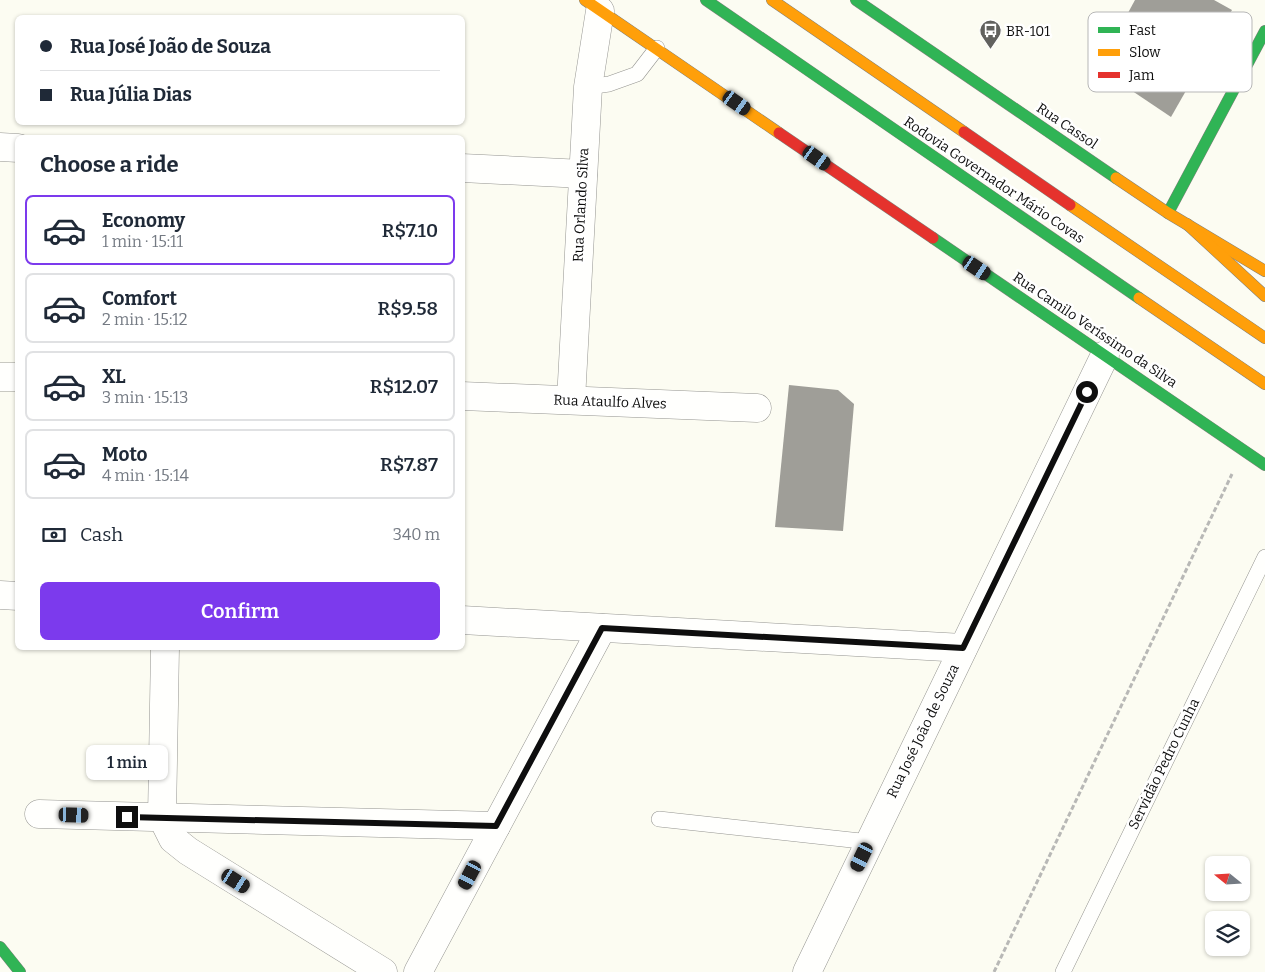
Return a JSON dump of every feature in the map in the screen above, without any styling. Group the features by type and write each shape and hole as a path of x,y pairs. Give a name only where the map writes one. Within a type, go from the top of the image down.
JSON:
{"main road":[{"name":"Rodovia Governador Mário Covas","path":"706,0 1265,384"},
{"name":"Rodovia Governador Mário Covas","path":"772,0 1265,338"},
{"name":"Rua Cassol","path":"856,0 1168,212 1265,271"},
{"name":"Rua Camilo Veríssimo da Silva","path":"593,5 1265,465"},
{"path":"1252,56 1265,32"},
{"path":"1168,212 1233,92"},
{"path":"1187,224 1265,296"},
{"path":"0,947 20,972"}],"street":[{"name":"Rua Orlando Silva","path":"571,400 593,5"},
{"path":"0,147 15,148"},
{"path":"465,168 583,174"},
{"name":"Rua José João de Souza","path":"807,972 1105,356"},
{"path":"0,377 15,377"},
{"name":"Rua Ataulfo Alves","path":"465,396 758,408"},
{"path":"0,595 15,596"},
{"path":"465,620 963,648"},
{"path":"418,972 602,628"},
{"path":"165,650 162,818 173,839 188,851 384,972"},
{"path":"39,814 496,826"}],"lane":[{"path":"588,87 610,84 637,74 657,48"},
{"name":"Servidão Pedro Cunha","path":"1063,972 1265,557"},
{"path":"659,819 870,842"}],"path":[{"path":"994,972 1243,450"}],"building":[{"path":"1135,0 1214,0 1232,10 1231,12 1128,12"},
{"path":"1134,92 1185,92 1171,117"},
{"path":"789,385 838,390 854,404 843,531 775,527"}],"traffic: fast":[{"path":"706,0 1139,298"},
{"path":"856,0 1116,178"},
{"path":"1252,55 1265,31"},
{"path":"1168,213 1232,92"},
{"path":"933,238 1265,465"},
{"path":"0,947 20,972"}],"traffic: slow":[{"path":"585,0 779,133"},
{"path":"772,0 964,132"},
{"path":"1116,178 1168,213 1265,271"},
{"path":"1070,205 1265,338"},
{"path":"1187,224 1265,296"},
{"path":"1139,298 1265,384"}],"traffic: jam":[{"path":"964,132 1070,205"},
{"path":"779,133 933,238"}],"place":[{"name":"BR-101","path":"990,50"}],"route":[{"path":"127,817 496,826 602,628 963,648 1087,392"}]}
